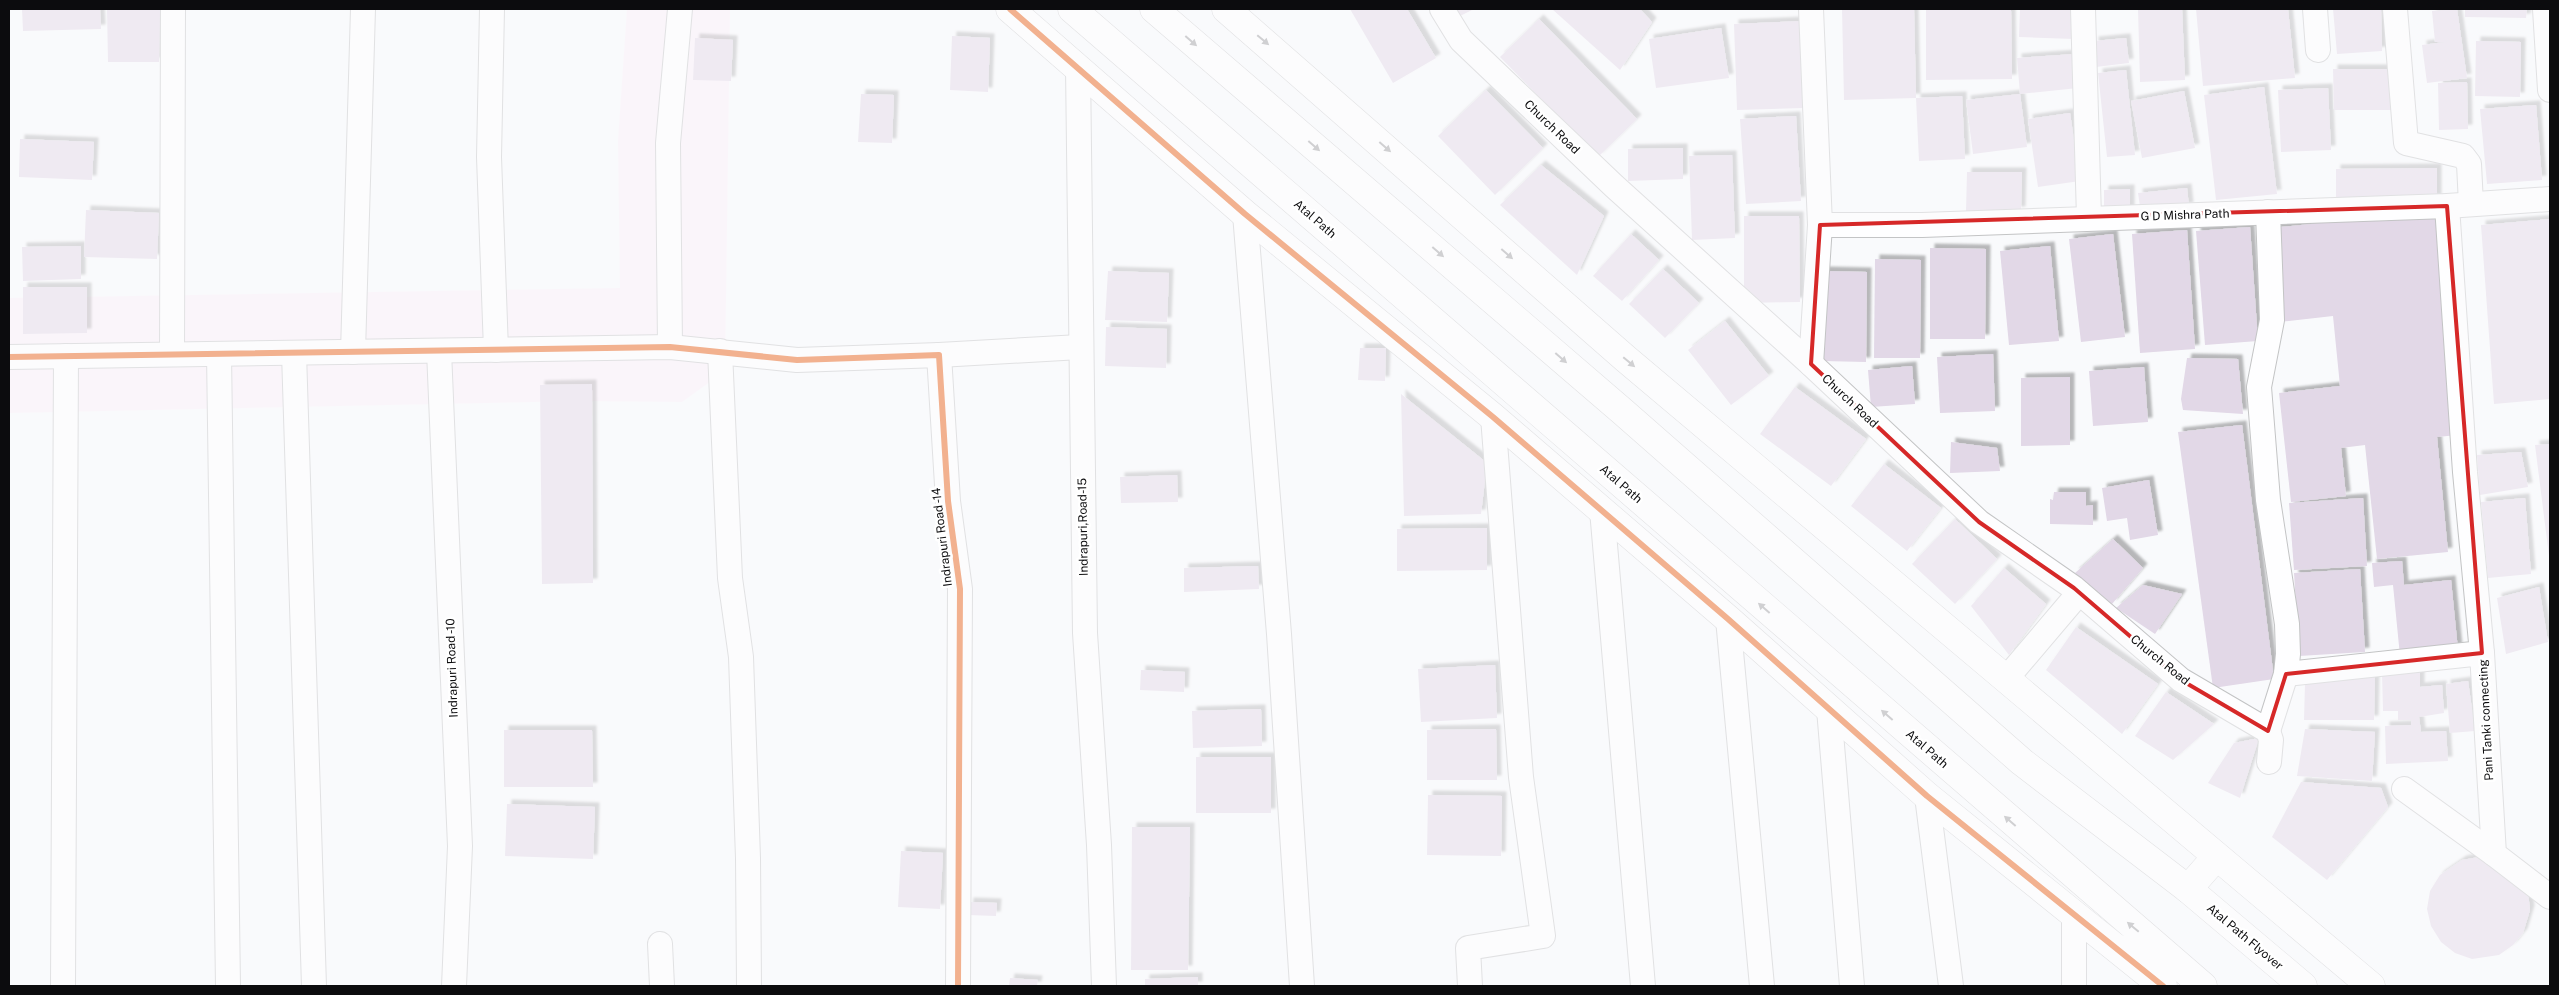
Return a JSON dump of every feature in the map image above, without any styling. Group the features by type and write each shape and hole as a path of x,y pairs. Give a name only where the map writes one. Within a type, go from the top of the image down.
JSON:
{"main road":[{"path":"1010,9 1245,214 1493,416 1728,619 1927,796 2162,986"},
{"name":"Atal Path","path":"1072,9 2170,959"},
{"path":"1154,9 1629,417 2022,762 2188,888 2216,857"},
{"path":"1226,9 1626,359 2371,986"},
{"name":"Atal Path Flyover","path":"2188,888 2303,986"},
{"path":"2118,949 2170,959 2203,986"}],"street":[{"path":"172,354 173,9"},
{"path":"353,352 363,9"},
{"path":"492,9 489,158 496,350"},
{"path":"670,348 668,143 680,9"},
{"name":"Church Road","path":"1442,9 1461,40 1614,186 1811,364 1979,522 2079,593 2181,680 2268,731"},
{"path":"1811,9 1820,224 1811,364"},
{"path":"2083,9 2089,218"},
{"path":"2315,9 2318,50"},
{"path":"2395,9 2406,143 2463,156 2469,164 2471,204"},
{"path":"2545,9 2550,90"},
{"name":"Indrapuri,Road-15","path":"1078,67 1084,633 1100,845 1104,986"},
{"name":"G D Mishra Path","path":"1820,224 1922,225 2447,206 2550,199"},
{"path":"2447,206 2465,472 2482,653"},
{"path":"2268,212 2272,320 2259,387 2268,500 2286,624 2286,674 2268,731 2271,740 2269,762"},
{"path":"1245,214 1279,634 1302,986"},
{"path":"9,356 670,348 720,351 798,360 939,356 1080,347"},
{"name":"Indrapuri Road -10","path":"439,351 460,846 454,986"},
{"path":"720,351 730,578 741,658 748,858 749,986"},
{"path":"294,353 314,986"},
{"path":"219,354 228,986"},
{"path":"63,986 66,356"},
{"name":"Indrapuri Road -14","path":"939,356 948,501 960,589 958,986"},
{"path":"1470,986 1468,948 1543,936 1521,778 1493,416"},
{"path":"1602,510 1643,986"},
{"path":"2006,679 2079,593"},
{"path":"1728,619 1762,986"},
{"name":"Pani Tanki connecting","path":"2286,674 2482,653 2494,854"},
{"path":"1829,709 1852,986"},
{"path":"2404,789 2494,854 2550,898"},
{"path":"1927,796 1951,986"},
{"path":"2074,915 2074,986"},
{"path":"660,944 662,986"}],"highlighted area":[{"path":"2447,206 2482,653 2286,674 2268,731 2181,680 2074,588 1979,522 1811,364 1820,225"}],"shaded area":[{"path":"627,9 730,9 725,371 682,402 582,401 9,413 9,298 620,288 618,141"}],"building":[{"path":"22,9 100,9 101,29 23,31"},
{"path":"107,9 160,9 159,62 108,62"},
{"path":"1350,9 1407,9 1436,58 1393,83"},
{"path":"1449,9 1474,9 1454,19"},
{"path":"1552,9 1640,9 1652,22 1620,70"},
{"path":"1842,9 1914,9 1916,98 1844,100"},
{"path":"1926,9 2011,9 2012,79 1926,80"},
{"path":"2020,9 2076,9 2074,39 2019,37"},
{"path":"2138,9 2182,9 2185,80 2140,82"},
{"path":"2196,9 2288,9 2295,78 2203,86"},
{"path":"2333,9 2381,9 2382,51 2337,54"},
{"path":"2457,9 2467,78 2427,83 2422,45 2445,42 2435,42 2432,11"},
{"path":"2465,9 2527,9 2526,18 2465,17"},
{"path":"1539,19 1637,119 1598,157 1500,57"},
{"path":"1801,21 1805,108 1737,110 1734,24"},
{"path":"1721,28 1729,78 1656,88 1649,39"},
{"path":"952,36 990,38 988,92 950,90"},
{"path":"695,38 733,40 731,81 693,80"},
{"path":"2126,38 2129,63 2096,67 2094,41"},
{"path":"2476,41 2521,42 2520,97 2475,96"},
{"path":"2075,54 2078,88 2020,94 2017,58"},
{"path":"2333,69 2392,69 2392,110 2334,110"},
{"path":"2126,70 2135,155 2107,157 2098,73"},
{"path":"2467,82 2468,129 2439,130 2438,83"},
{"path":"2264,87 2277,194 2216,200 2204,95"},
{"path":"2328,88 2331,150 2281,152 2278,90"},
{"path":"1486,90 1543,148 1495,195 1438,136"},
{"path":"2184,91 2195,148 2142,158 2131,101"},
{"path":"861,94 894,95 892,143 858,142"},
{"path":"2020,94 2027,147 1973,154 1966,100"},
{"path":"1962,96 1965,159 1919,161 1916,98"},
{"path":"2536,105 2542,180 2487,184 2480,109"},
{"path":"2070,113 2080,181 2038,187 2028,119"},
{"path":"1796,116 1801,201 1746,204 1740,119"},
{"path":"20,139 94,142 92,180 19,177"},
{"path":"1683,148 1683,179 1628,181 1628,149"},
{"path":"1732,155 1735,238 1692,240 1689,156"},
{"path":"1541,165 1604,216 1577,275 1500,205"},
{"path":"2437,168 2437,199 2336,200 2336,169"},
{"path":"1967,172 2022,172 2021,211 1966,211"},
{"path":"2187,188 2189,207 2141,213 2138,193"},
{"path":"2130,189 2130,214 2104,215 2104,190"},
{"path":"86,210 159,213 157,259 84,257"},
{"path":"2436,211 2458,435 2437,437 2448,552 2377,559 2365,445 2341,448 2346,496 2291,502 2279,393 2340,386 2333,316 2280,322 2271,228"},
{"path":"1744,216 1799,216 1800,302 1744,303"},
{"path":"2550,219 2550,399 2494,404 2481,225"},
{"path":"2250,227 2258,341 2205,345 2196,231"},
{"path":"2187,230 2195,349 2140,353 2132,234"},
{"path":"1631,234 1659,260 1622,301 1593,276"},
{"path":"2113,234 2125,337 2081,342 2069,239"},
{"path":"81,246 81,279 23,281 22,247"},
{"path":"2050,246 2059,341 2009,345 2000,251"},
{"path":"1930,248 1986,249 1985,339 1930,339"},
{"path":"1875,259 1921,260 1920,358 1874,358"},
{"path":"1663,269 1699,303 1665,338 1629,304"},
{"path":"1108,271 1169,273 1167,322 1105,320"},
{"path":"1823,271 1867,272 1866,362 1822,361"},
{"path":"23,287 87,287 87,333 23,334"},
{"path":"1725,321 1769,376 1731,405 1688,350"},
{"path":"1106,327 1167,329 1166,368 1105,366"},
{"path":"1360,348 1386,348 1385,381 1358,380"},
{"path":"1993,354 1995,411 1940,413 1937,357"},
{"path":"2187,358 2238,359 2243,414 2183,410 2181,399"},
{"path":"1912,366 1915,404 1871,407 1868,370"},
{"path":"2144,367 2148,422 2093,426 2089,371"},
{"path":"2070,377 2070,445 2021,446 2021,378"},
{"path":"592,384 593,583 542,584 540,385"},
{"path":"1795,387 1866,439 1831,486 1760,434"},
{"path":"1401,394 1487,463 1481,514 1404,516"},
{"path":"2242,425 2274,679 2213,688 2178,432"},
{"path":"1951,442 1997,448 2000,471 1950,473"},
{"path":"2550,444 2550,556 2549,556 2535,445"},
{"path":"2521,452 2528,487 2480,495 2477,455"},
{"path":"1884,464 1941,508 1907,551 1851,506"},
{"path":"1177,475 1178,502 1121,503 1120,477"},
{"path":"2149,480 2158,535 2130,540 2127,518 2107,521 2102,488"},
{"path":"2054,492 2086,492 2086,506 2093,505 2093,525 2050,524 2050,499 2053,500"},
{"path":"2363,498 2367,566 2294,570 2289,503"},
{"path":"2525,498 2531,574 2488,578 2481,502"},
{"path":"1955,519 1997,559 1955,604 1912,564"},
{"path":"1487,528 1487,570 1397,571 1397,529"},
{"path":"2113,539 2143,568 2112,604 2075,573"},
{"path":"2402,561 2404,585 2451,580 2458,650 2400,656 2393,585 2374,587 2372,563"},
{"path":"1258,566 1259,589 1184,592 1184,568"},
{"path":"2004,568 2046,604 2009,655 1971,606"},
{"path":"2360,569 2365,652 2299,656 2294,573"},
{"path":"2143,585 2182,594 2155,634 2116,608"},
{"path":"2539,587 2548,642 2506,654 2497,598"},
{"path":"2076,627 2158,684 2122,734 2046,670"},
{"path":"1495,665 1497,718 1421,722 1418,669"},
{"path":"1141,670 1185,672 1184,692 1140,690"},
{"path":"2420,672 2420,687 2442,685 2444,713 2419,717 2421,732 2446,731 2448,761 2386,764 2385,726 2411,725 2411,720 2398,720 2398,711 2383,711 2382,674"},
{"path":"2375,675 2374,720 2304,720 2305,683"},
{"path":"2468,681 2475,731 2450,733 2446,684"},
{"path":"2166,692 2214,724 2173,760 2135,736"},
{"path":"1261,709 1262,746 1193,748 1192,711"},
{"path":"1496,729 1497,780 1427,780 1427,730"},
{"path":"2305,729 2375,732 2372,781 2297,776"},
{"path":"504,730 592,730 593,787 504,787"},
{"path":"2259,738 2240,798 2208,783 2234,743"},
{"path":"1196,757 1271,757 1271,813 1196,813"},
{"path":"2301,782 2381,788 2388,807 2327,880 2272,837"},
{"path":"1428,795 1502,796 1501,856 1427,855"},
{"path":"507,804 595,807 593,859 505,856"},
{"path":"1132,827 1190,827 1188,970 1131,970"},
{"path":"901,851 943,853 940,909 898,907"},
{"path":"2479,857 2528,893 2530,910 2523,933 2513,945 2499,955 2472,959 2455,953 2441,942 2431,926 2427,909 2430,891 2440,875 2462,860"},
{"path":"969,902 997,903 996,916 968,915"},
{"path":"1198,977 1198,986 1145,986 1145,979"},
{"path":"1010,978 1038,980 1037,986 1009,986"}],"cycle path":[{"path":"1010,9 1245,214 1493,417 1728,619 1927,796 2163,986"},
{"path":"9,357 670,347 797,360 939,355 948,501 960,589 958,986"}]}
